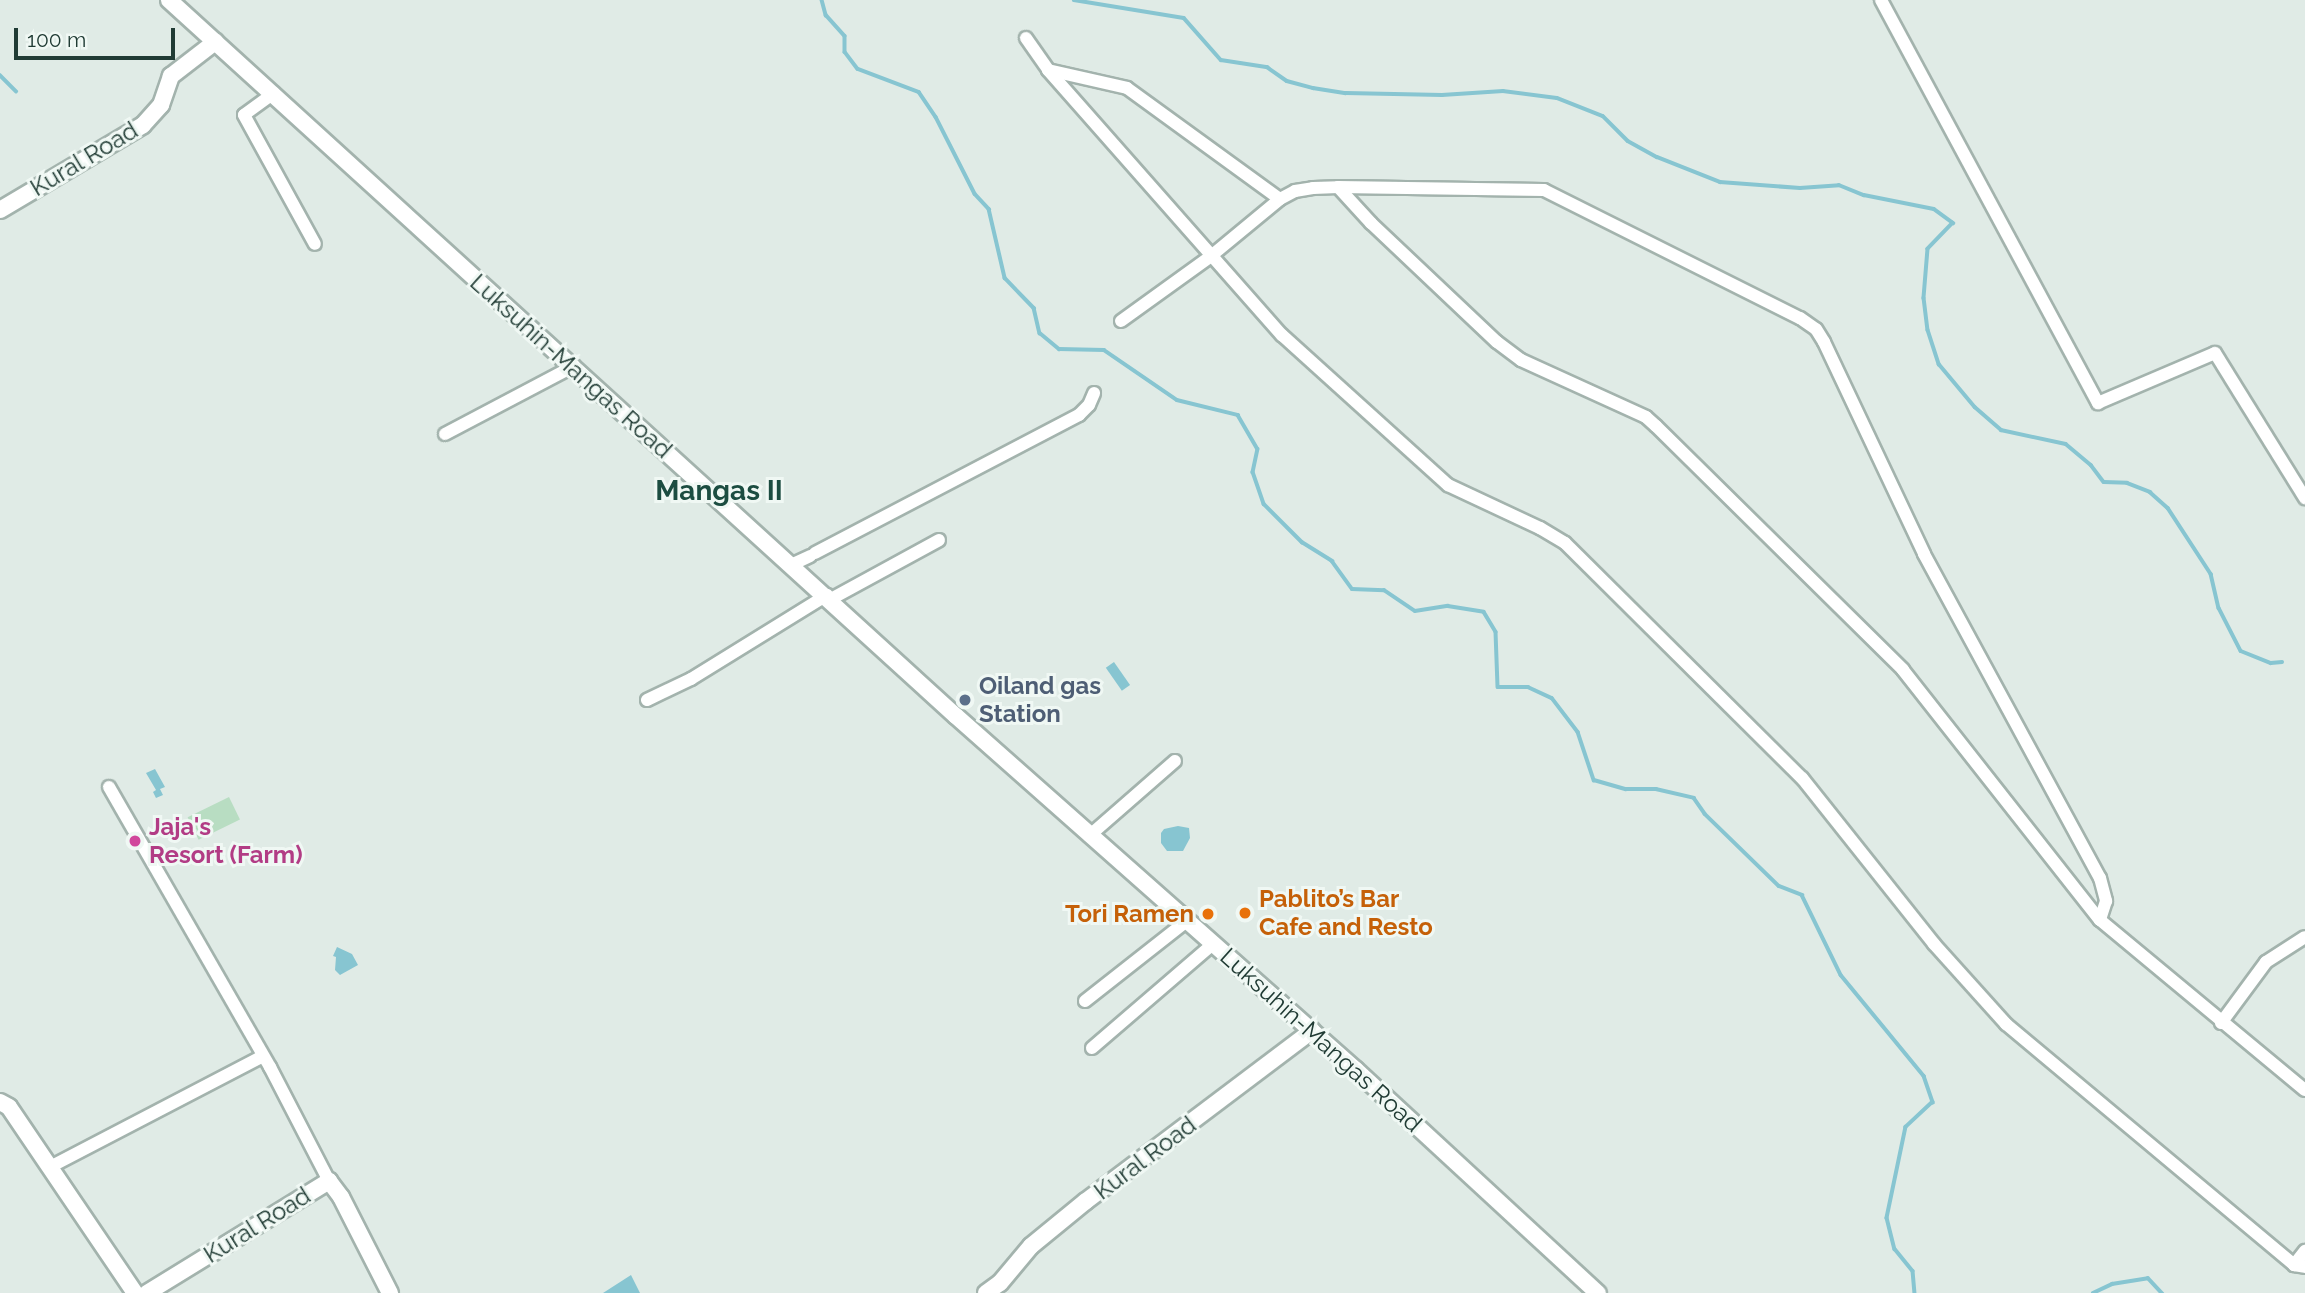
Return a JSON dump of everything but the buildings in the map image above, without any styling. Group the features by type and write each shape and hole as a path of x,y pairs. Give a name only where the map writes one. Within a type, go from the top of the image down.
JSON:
{"main road":[{"name":"Luksuhin-Mangas Road","path":"169,0 274,93 479,285 574,366 1089,836 1214,943 1598,1293"},
{"name":"Kural Road","path":"0,210 143,125 161,105 172,76 215,41"},
{"name":"Kural Road","path":"985,1293 1000,1283 1031,1246 1086,1201 1312,1031"},
{"path":"0,1102 9,1107 135,1293"},
{"name":"Kural Road","path":"147,1293 329,1181 341,1197 390,1293"}],"street":[{"path":"1881,0 2098,403 2215,353 2305,498"},
{"path":"1026,38 1048,71 1282,335 1448,485 1540,528 1580,557 1802,778 1934,944 2006,1024 2300,1266 2305,1251"},
{"path":"1048,71 1127,88 1280,199"},
{"path":"274,93 244,115 315,244"},
{"path":"1338,187 1371,223 1505,348 1521,360 1646,417 1656,426 1903,670 2100,920 2305,1090"},
{"path":"1121,321 1211,256 1280,199 1304,189 1338,187 1544,190 1800,318 1816,329 1924,554 2101,878 2106,901 2100,920"},
{"path":"445,434 574,366"},
{"path":"791,565 1079,415 1089,405 1094,393"},
{"path":"647,700 691,679 829,597 939,540"},
{"path":"1089,836 1175,761"},
{"path":"109,787 263,1056 329,1181"},
{"path":"1086,1001 1188,920"},
{"path":"2221,1023 2266,962 2305,937"},
{"path":"1092,1048 1214,943"},
{"path":"50,1167 263,1056"}],"green space":[{"path":"229,797 240,819 199,840 188,817"}],"water":[{"path":"1114,662 1130,685 1122,691 1106,668"},
{"path":"155,769 165,787 160,789 163,795 156,798 153,792 156,790 146,773"},
{"path":"1178,826 1189,828 1190,838 1183,851 1167,851 1161,843 1161,833 1164,829"},
{"path":"337,947 352,954 358,965 340,975 335,970 336,957 333,956"},
{"path":"631,1275 640,1293 603,1293"}],"waterway":[{"path":"822,0 826,15 845,36 845,52 858,69 919,92 936,117 975,194 989,209 1005,278 1034,308 1040,333 1059,349 1104,350 1177,400 1238,415 1258,449 1253,472 1264,504 1302,542 1332,561 1352,589 1384,590 1415,611 1448,606 1484,612 1496,632 1498,687 1528,687 1552,698 1578,732 1594,780 1626,789 1656,789 1694,798 1705,814 1779,886 1802,895 1841,975 1924,1076 1933,1102 1906,1127 1887,1218 1895,1249 1913,1271 1915,1293"},
{"path":"1074,0 1184,18 1221,60 1267,67 1287,81 1313,88 1346,93 1442,95 1503,91 1557,98 1603,116 1628,141 1657,157 1720,182 1800,188 1839,185 1864,195 1934,209 1953,223 1928,249 1924,298 1928,330 1939,364 1975,407 2001,430 2066,444 2091,465 2104,482 2127,483 2150,492 2168,508 2211,574 2219,608 2241,651 2271,663 2282,662"},
{"path":"0,75 16,91"},
{"path":"2093,1293 2112,1284 2148,1278 2162,1293"}],"place":[{"name":"Oiland gas Station","path":"965,700"},
{"name":"Jaja's Resort (Farm)","path":"135,841"},
{"name":"Pablito’s Bar Cafe and Resto","path":"1245,913"},
{"name":"Tori Ramen","path":"1208,914"}],"district":[{"name":"Mangas II","path":"719,491"}]}
